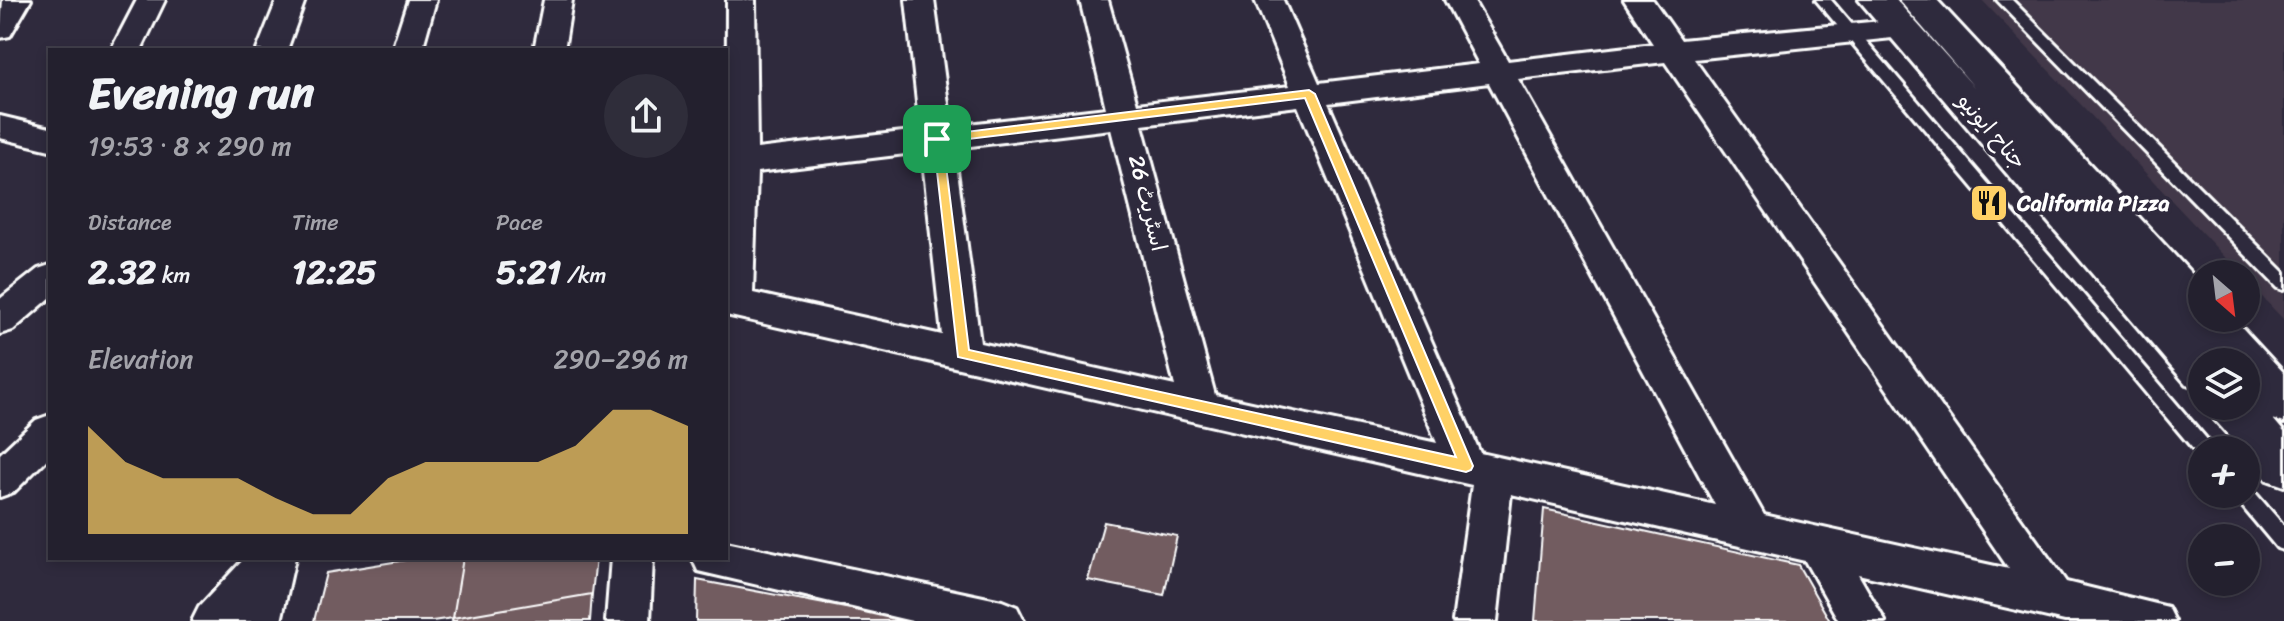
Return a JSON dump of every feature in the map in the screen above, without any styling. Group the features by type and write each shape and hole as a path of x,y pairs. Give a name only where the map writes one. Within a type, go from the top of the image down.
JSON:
{"highway":[{"name":"جناح ایونیو","path":"1899,9 2188,300"},
{"name":"جناح ایونیو","path":"1899,9 2188,354"},
{"name":"جناح ایونیو","path":"2219,332 2284,404"},
{"path":"2244,420 2284,465"}],"street":[{"path":"0,29 17,0"},
{"path":"127,48 151,0"},
{"path":"273,48 291,0"},
{"path":"408,48 422,0"},
{"path":"549,48 558,0"},
{"path":"741,0 733,163 731,302 2153,621"},
{"path":"920,0 963,354"},
{"name":"اسٹریٹ 26","path":"1094,0 1199,406"},
{"path":"1269,0 1480,469 1475,621"},
{"path":"1459,0 1751,531"},
{"path":"1638,0 2053,598"},
{"path":"733,163 1673,51 1851,33 1899,9"},
{"path":"0,127 48,139"},
{"path":"0,320 48,280"},
{"path":"0,480 48,433"},
{"path":"1818,546 1863,621"},
{"path":"214,621 272,560"},
{"path":"259,621 274,560"},
{"path":"628,621 632,560"},
{"path":"722,560 1002,621"}],"lane":[{"path":"1823,0 2194,436"},
{"path":"2004,0 2284,283"},
{"path":"2256,508 2284,541"}],"shaded area":[{"path":"1982,0 2284,0 2284,320 2260,295 2260,260 2228,260"}],"building":[{"path":"1544,509 1798,565 1830,621 1535,621"},
{"path":"1104,522 1177,536 1164,595 1088,580"},
{"path":"406,560 463,560 453,618 432,621 314,621 326,573"},
{"path":"463,560 596,560 592,594 453,618"},
{"path":"697,580 914,621 696,621"},
{"path":"592,594 590,621 452,621 453,618"}],"place":[{"name":"California Pizza","path":"1989,203"}],"route":[{"path":"1309,94 1466,466 963,354 937,139 1309,94"}]}
